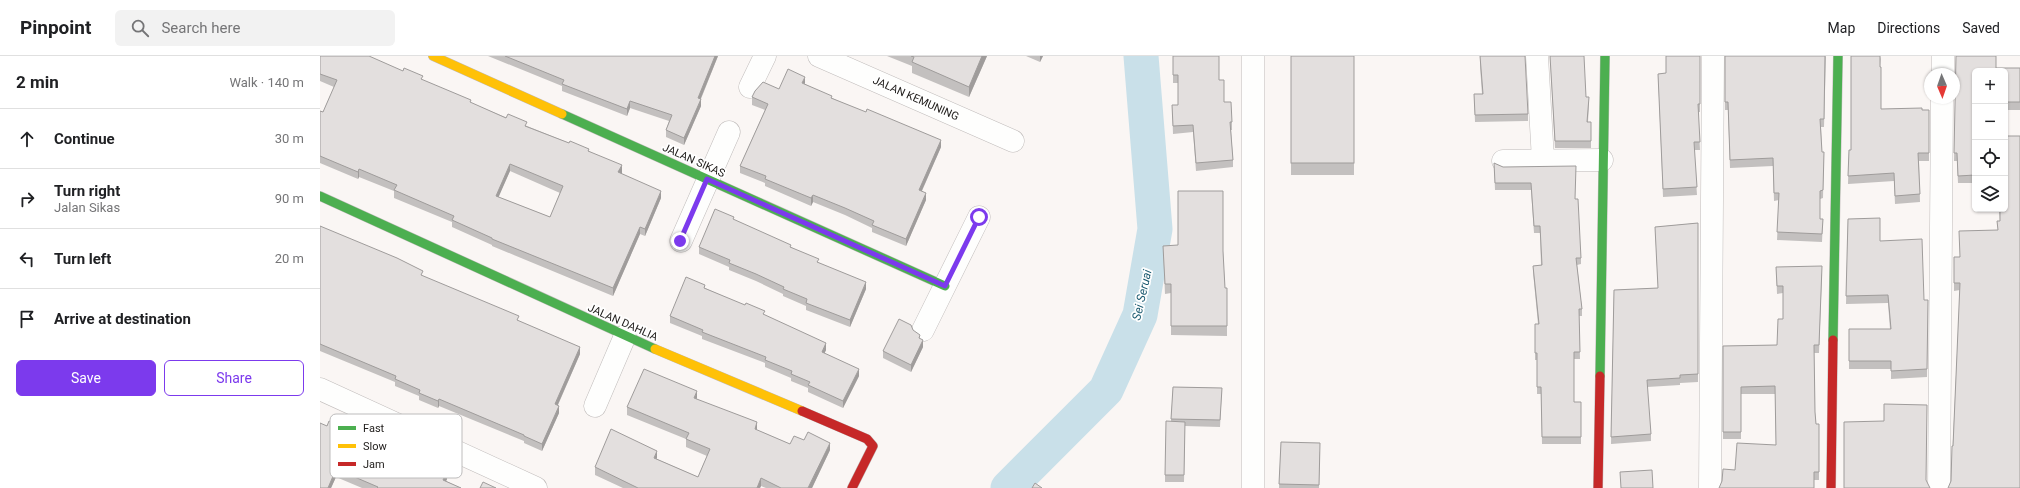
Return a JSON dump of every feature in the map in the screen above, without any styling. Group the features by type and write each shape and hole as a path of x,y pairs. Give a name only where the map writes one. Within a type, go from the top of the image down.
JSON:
{"street":[{"name":"JALAN SIKAS","path":"433,56 945,286"},
{"path":"750,88 765,56"},
{"name":"JALAN KEMUNING","path":"819,56 1014,141"},
{"path":"1253,56 1253,488"},
{"path":"1598,488 1602,160 1605,56"},
{"path":"1710,488 1713,56"},
{"path":"1831,488 1838,56"},
{"path":"1943,56 1943,68"},
{"path":"1539,58 1543,160"},
{"path":"1939,488 1942,104"},
{"path":"680,241 729,132"},
{"path":"1503,162 1602,160"},
{"name":"JALAN DAHLIA","path":"320,196 625,336 870,441 873,446 852,488"},
{"path":"924,330 979,217"},
{"path":"595,406 625,336"},
{"path":"320,389 375,414"},
{"path":"462,454 536,488"}],"building":[{"path":"320,56 369,56 403,71 404,68 423,76 421,79 471,100 470,102 506,118 508,114 527,122 525,126 589,149 588,151 622,165 618,172 661,191 645,229 640,227 613,288 492,239 452,220 454,216 394,190 397,185 359,169 358,172 320,156 320,111 323,112 337,80 320,74","holes":["510,164 563,186 550,217 496,196"]},
{"path":"505,56 715,56 698,98 701,99 684,138 666,130 672,115 630,101 627,109 562,84 564,80"},
{"path":"911,56 982,56 969,87 912,62 914,57"},
{"path":"1173,56 1219,56 1219,80 1224,80 1224,102 1231,102 1232,122 1230,122 1233,160 1196,163 1193,125 1173,126 1172,105 1178,105 1178,75 1173,75"},
{"path":"1291,56 1354,56 1354,163 1291,163"},
{"path":"1480,56 1525,56 1528,114 1475,115 1474,94 1483,94"},
{"path":"1550,56 1584,56 1586,97 1589,97 1587,122 1591,122 1591,141 1555,141"},
{"path":"1666,56 1700,56 1700,104 1698,104 1700,142 1694,142 1697,187 1663,189 1658,74 1666,73"},
{"path":"1725,56 1825,56 1824,119 1820,119 1822,152 1824,152 1823,190 1820,191 1820,219 1823,219 1822,234 1777,232 1779,193 1774,193 1773,158 1730,160 1728,102 1725,102"},
{"path":"1851,56 1880,56 1881,109 1922,108 1922,110 1929,110 1929,153 1918,153 1920,194 1895,196 1894,173 1848,176 1849,150 1851,150"},
{"path":"1956,56 1996,56 1996,68 1972,68 1972,175 1958,176 1957,153 1954,153 1955,104 1960,104 1960,68 1956,68"},
{"path":"2008,68 2020,68 2020,102 2008,102"},
{"path":"788,69 805,77 802,83 832,96 831,98 866,112 867,109 941,140 919,190 926,193 906,239 872,225 874,221 845,208 813,195 811,198 765,179 766,176 740,166 768,104 752,97 763,82 779,89"},
{"path":"2008,136 2020,136 2020,488 1948,488 1951,481 1960,283 1954,283 1954,257 1960,257 1959,231 1998,230 1997,221 2000,221 2000,212 2008,212"},
{"path":"1494,163 1503,167 1576,166 1575,199 1578,199 1581,258 1576,258 1582,309 1579,309 1580,352 1574,352 1574,402 1581,402 1581,437 1542,437 1541,387 1537,387 1537,353 1535,353 1535,324 1539,324 1533,266 1542,265 1540,226 1534,226 1531,183 1495,183"},
{"path":"1178,191 1223,191 1223,251 1225,288 1227,288 1227,326 1171,326 1171,284 1165,284 1163,246 1178,245"},
{"path":"715,209 734,217 733,219 791,245 790,247 819,259 817,262 866,282 850,320 806,303 807,299 783,289 784,287 756,274 729,263 730,260 699,247"},
{"path":"1880,218 1880,241 1922,239 1924,300 1928,300 1927,369 1891,371 1891,361 1849,361 1849,329 1891,329 1888,295 1846,296 1848,219"},
{"path":"1698,223 1698,374 1680,375 1680,378 1647,380 1651,434 1611,437 1614,290 1658,288 1655,227"},
{"path":"320,226 397,258 423,271 421,275 519,316 517,320 580,347 555,404 559,406 542,444 439,399 438,401 419,393 420,390 395,379 396,376 320,344"},
{"path":"1822,266 1819,345 1814,345 1815,412 1816,424 1819,424 1819,472 1814,472 1814,488 1719,488 1722,481 1723,469 1735,470 1737,443 1776,445 1775,386 1741,387 1741,432 1723,432 1723,346 1777,345 1778,319 1783,319 1783,286 1777,286 1776,267"},
{"path":"686,277 705,285 704,288 745,305 746,303 765,311 763,314 826,343 822,352 859,369 843,401 808,385 810,382 791,374 792,371 765,360 766,357 702,332 703,330 670,316"},
{"path":"899,319 911,325 913,330 920,335 919,338 923,340 911,365 883,351"},
{"path":"644,369 697,391 694,398 757,422 755,429 790,444 794,436 804,440 808,432 830,443 808,488 781,488 761,478 757,488 638,488 595,467 611,429 657,451 654,458 698,477 710,449 686,439 689,433 627,407"},
{"path":"1173,387 1222,388 1220,420 1171,419"},
{"path":"1884,404 1927,405 1926,480 1930,488 1844,488 1844,422 1884,421"},
{"path":"330,421 330,478 332,478 328,488 320,488 320,423 327,426"},
{"path":"1166,421 1185,422 1184,475 1165,475"},
{"path":"1281,442 1320,443 1319,485 1279,484"},
{"path":"1652,470 1653,488 1621,488 1620,472"},
{"path":"357,478 444,478 443,480 461,488 377,488 378,487"},
{"path":"483,482 496,488 480,488"},
{"path":"1035,483 1042,488 1032,488"}],"waterway":[{"name":"Sei Seruai","path":"1008,488 1106,390 1140,315 1155,229 1141,56"}],"traffic: fast":[{"path":"1600,376 1605,56"},
{"path":"1833,340 1838,56"},
{"path":"562,114 945,286"},
{"path":"320,196 655,349"}],"traffic: slow":[{"path":"433,56 562,114"},
{"path":"655,349 802,411"}],"traffic: jam":[{"path":"1831,488 1833,340"},
{"path":"1598,488 1600,376"},
{"path":"802,411 867,439 873,446 852,488"}],"route":[{"path":"680,241 707,179 945,286 979,217"}]}
